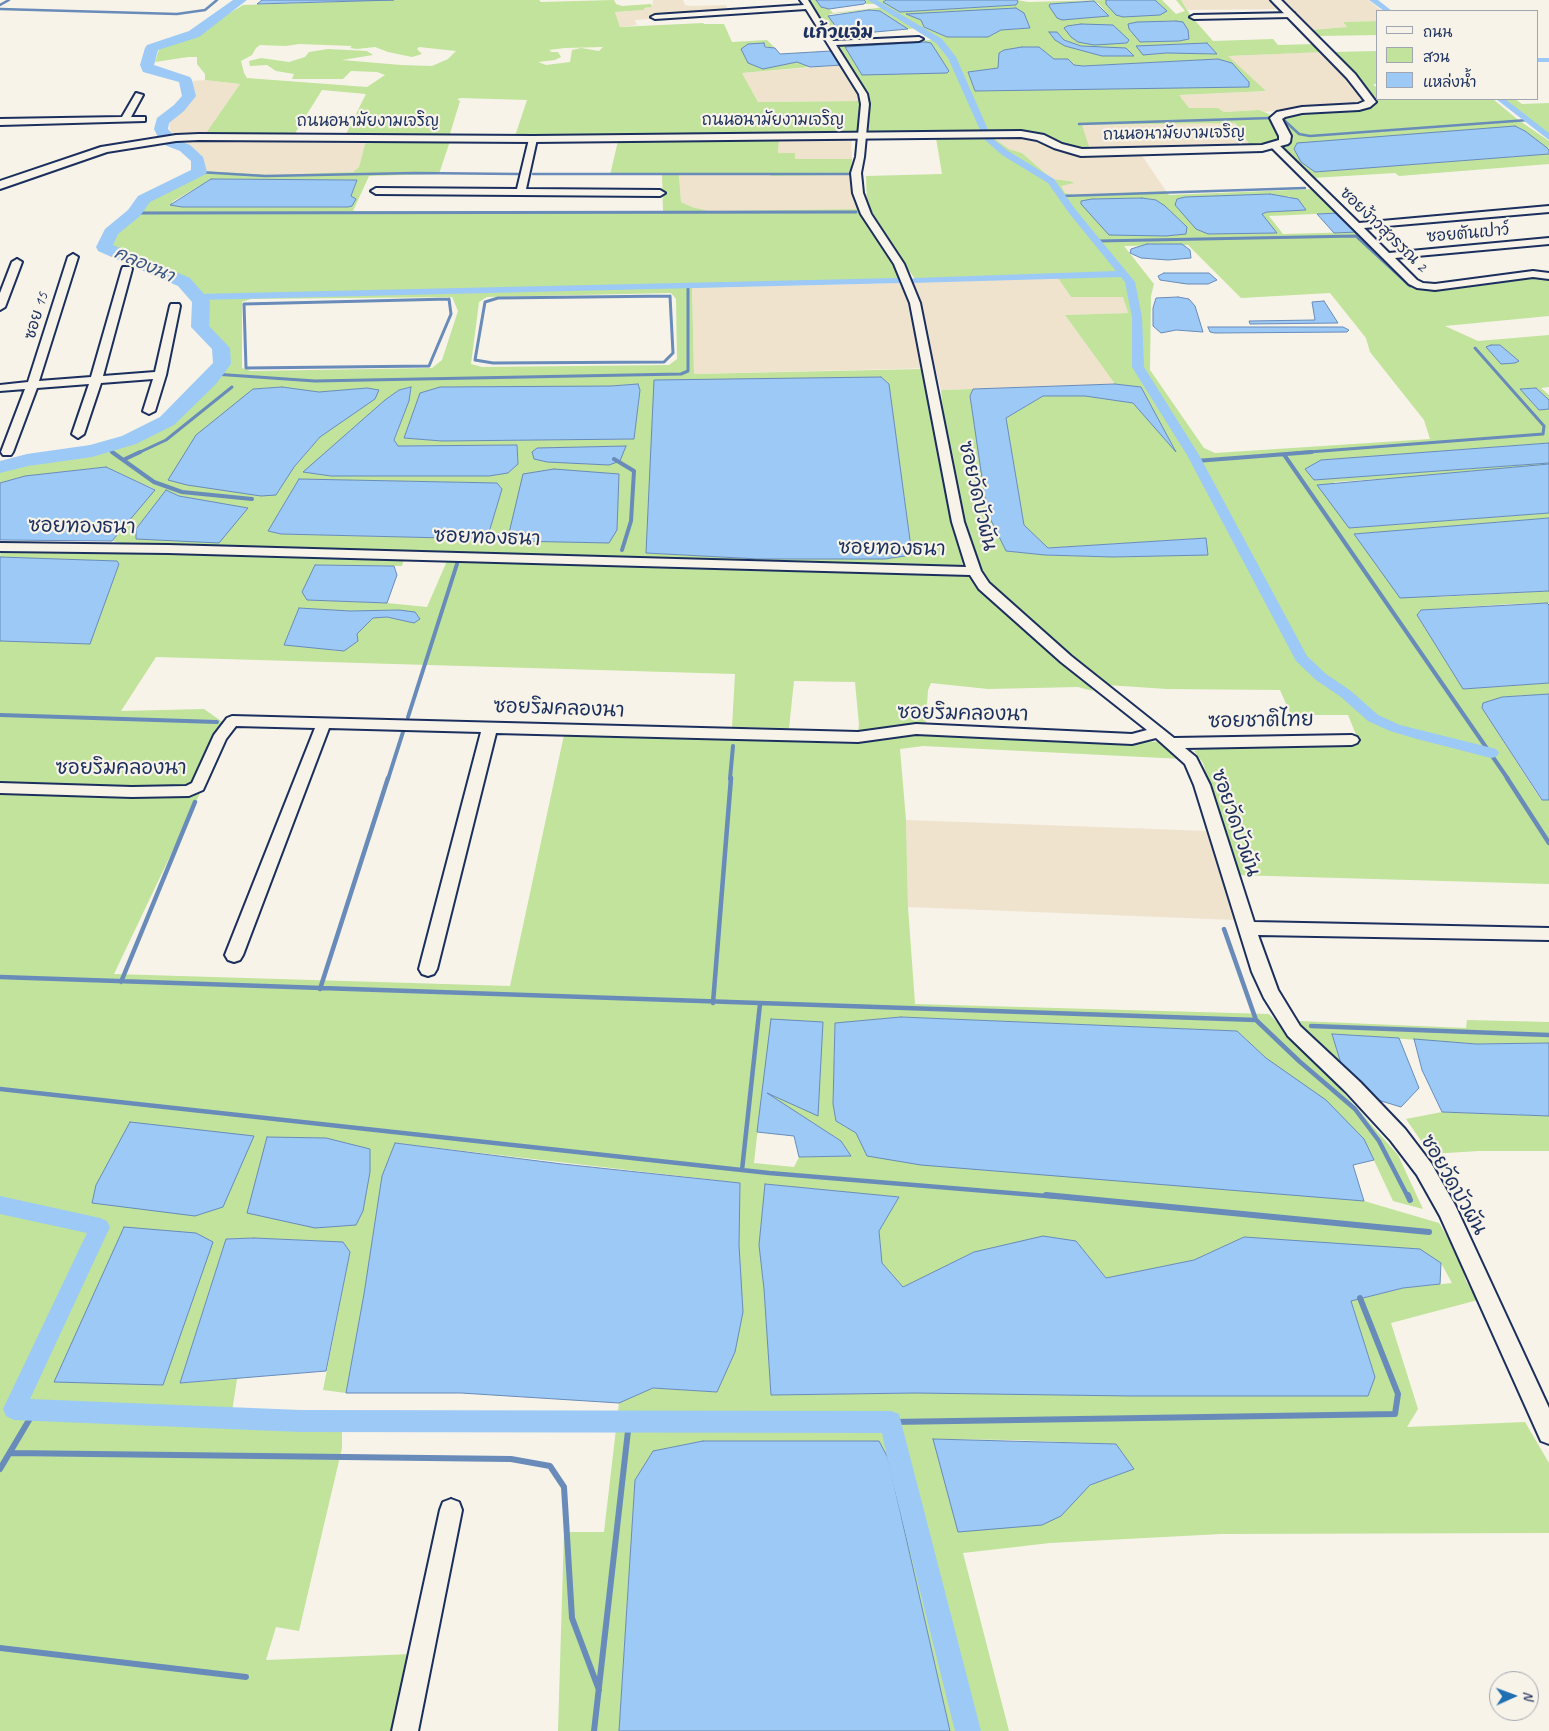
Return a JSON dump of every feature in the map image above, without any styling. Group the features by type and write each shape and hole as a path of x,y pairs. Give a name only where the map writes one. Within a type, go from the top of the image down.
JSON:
{"street":[{"name":"ถนนอนามัยงามเจริญ","path":"0,185 105,150 176,138 533,139 1021,134 1040,137 1058,146 1082,153 1275,146 1284,142 1285,136 1276,118 1281,114 1302,110 1359,106 1371,102 1351,76 1276,0"},
{"path":"655,17 807,3"},
{"name":"ซอยวัดบัวผัน","path":"807,3 863,94 865,104 860,157 856,174 858,193 866,214 901,268 915,303 958,522 974,571 984,586 1024,622 1191,761 1202,785 1247,928 1270,992 1294,1031 1373,1108 1398,1135 1424,1169 1448,1211 1549,1433"},
{"path":"1194,18 1291,14"},
{"path":"832,44 919,39"},
{"path":"125,119 140,95"},
{"path":"0,122 142,119"},
{"path":"521,192 533,139"},
{"name":"ซอยง้าวสุวรรณ 2","path":"1275,146 1414,282 1427,287 1533,274 1549,276"},
{"path":"376,192 660,193"},
{"path":"1357,226 1549,209"},
{"name":"ซอยตันเปาว์","path":"1389,256 1549,241"},
{"name":"ซอย 15","path":"7,452 32,386 72,257"},
{"path":"0,307 17,262"},
{"path":"78,434 96,380 127,269"},
{"path":"149,411 160,375 175,306"},
{"path":"0,388 160,375"},
{"name":"ซอยทองธนา","path":"0,547 168,549 974,571"},
{"name":"ซอยริมคลองนา","path":"0,788 132,792 190,791 198,786 219,738 232,721 858,737 916,730 1132,739 1144,737 1157,731"},
{"path":"234,955 324,723"},
{"path":"428,969 490,727"},
{"name":"ซอยชาติไทย","path":"1170,743 1352,740"},
{"path":"1247,928 1549,934"},
{"path":"405,1731 451,1510"}],"shaded area":[{"path":"653,0 683,0 685,5 692,6 726,5 730,14 635,20 637,25 620,27 615,12 644,10 644,8 652,7"},
{"path":"1181,0 1271,0 1279,9 1188,10"},
{"path":"1281,0 1368,0 1381,10 1376,10 1376,21 1343,22 1347,27 1311,30"},
{"path":"1320,52 1354,86 1364,99 1362,102 1351,105 1264,112 1259,110 1224,112 1218,108 1189,108 1178,95 1266,91 1227,56"},
{"path":"842,65 860,96 860,101 758,102 742,73"},
{"path":"205,80 240,84 206,133 367,136 359,167 353,172 345,173 274,175 204,171 203,163 189,146 176,141 170,133 169,121 196,95 192,88 193,81"},
{"path":"1235,123 1251,147 1136,150 1141,154 1166,191 1076,195 1065,193 1060,186 1070,181 1052,179 1022,153 1009,149 992,137 1030,137 1057,151 1089,150 1081,125"},
{"path":"851,139 852,159 794,159 795,154 778,153 779,140"},
{"path":"770,173 771,176 850,175 859,209 709,211 681,202 679,174"},
{"path":"1057,275 1071,297 1123,296 1128,313 1065,315 1115,384 941,390 935,368 694,374 692,288 896,283 915,279"},
{"path":"906,820 1209,831 1235,920 908,907"}],"green space":[{"path":"394,0 539,0 541,2 614,0 616,4 622,6 651,4 652,7 644,8 644,10 615,12 620,27 703,23 724,24 732,42 767,40 775,48 748,44 782,64 797,62 810,67 742,73 758,102 860,101 859,135 515,136 527,100 461,98 457,99 460,101 449,137 345,136 366,94 322,90 294,135 208,135 206,133 240,84 205,80 205,74 197,64 197,57 155,62 160,46 185,41 243,5","holes":["299,44 352,46 350,48 357,49 375,47 412,57 422,54 417,49 419,47 456,51 448,59 432,66 342,60 373,55 367,51 328,49 309,52 305,57 289,62 261,58 249,61 250,66 267,65 276,71 294,74 292,79 343,79 351,71 377,72 385,75 367,87 247,78 244,73 241,61 252,55 260,45 286,46","603,47 599,51 581,48 572,50 570,62 546,65 538,62 555,60 561,57 558,52 549,50 565,48"]},
{"path":"806,0 816,0 821,7 829,9 833,13 885,7 881,4 864,4 866,2 864,0 886,0 883,2 900,12 1016,5 1017,0 1028,2 1106,0 1106,4 1167,11 1155,0 1162,0 1176,14 1185,11 1176,0 1181,0 1191,16 1213,41 1273,39 1278,45 1316,44 1324,52 1228,56 1266,91 1179,95 1189,108 1218,108 1224,112 1259,110 1269,114 1278,132 1276,141 1268,145 1251,147 1235,123 1082,125 1090,150 1067,146 1031,132 869,133 867,129 868,100 861,84 838,45 933,40 932,35 921,28 908,29 880,11 869,10 830,14 828,16 842,35 832,36","holes":["1087,1 1098,3 1109,16 1051,4","921,20 1030,28 1001,30 988,37 947,37 924,27","1176,21 1189,39 1151,42 1129,24","1057,32 1064,40 1081,46 1133,56 1102,56 1065,46","1207,43 1216,54 1166,53 1143,55","1039,47 1054,59 1068,59 1074,65 1083,66 1218,59 1249,86 975,91 968,72 998,68 999,63"]},
{"path":"1376,21 1376,35 1318,36 1311,30 1347,27 1343,22"},
{"path":"1376,51 1376,84 1373,84 1376,87 1376,100 1494,100 1517,119 1549,141 1549,150 1546,147 1301,162 1315,172 1549,154 1549,164 1399,176 1395,173 1313,178 1282,149 1292,140 1293,136 1284,125 1283,117 1292,113 1370,108 1376,101 1334,52"},
{"path":"1504,100 1516,100 1522,104 1549,103 1549,135"},
{"path":"992,137 1009,149 1022,153 1052,179 1074,183 1061,186 1065,193 1076,195 1166,191 1169,195 1315,189 1339,213 1269,216 1283,234 1359,232 1416,288 1430,289 1540,276 1549,280 1549,316 1445,326 1478,341 1549,335 1549,387 1541,388 1549,395 1549,400 1536,388 1521,389 1539,410 1549,409 1549,443 1321,460 1306,469 1314,480 1549,463 1409,477 1334,482 1350,528 1549,513 1549,518 1354,534 1366,550 1437,597 1549,591 1549,605 1547,603 1510,604 1421,610 1417,615 1463,689 1549,683 1549,694 1502,697 1482,708 1541,800 1549,800 1549,884 1235,875 1203,763 1194,751 1209,747 1353,745 1359,742 1348,715 1291,715 1280,690 1167,689 1107,685 988,584 976,556 959,501 941,390 973,389 970,396 987,512 1006,551 1045,555 1113,557 1208,554 1205,538 1047,548 1024,525 1006,418 1043,396 1085,396 1133,403 1174,449 1141,387 1115,384 1065,315 1128,313 1123,297 1071,297 1056,275 915,279 875,222 867,204 866,176 942,174 936,138","holes":["1289,196 1306,210 1267,212 1262,214","1142,198 1156,200 1187,227 1081,201","1188,245 1241,298 1330,293 1366,338 1370,352 1424,420 1430,439 1215,453 1204,448 1150,370 1151,296 1154,284 1124,246"]},
{"path":"366,140 450,141 439,174 369,176 353,211 663,211 662,175 610,175 618,141 779,140 778,153 795,153 795,159 852,159 850,175 771,176 770,173 679,175 681,202 709,211 859,209 868,228 900,275 901,282 692,288 694,374 922,369 964,558 962,566 641,560 126,544 112,541 154,489 106,467 25,476 0,483 0,470 95,455 158,432 177,418 218,379 227,362 223,344 208,329 204,321 206,302 189,282 109,246 113,234 140,211 141,207 150,200 204,171 274,175 353,172 359,167","holes":["211,179 357,181 351,196 352,206 175,206 172,202","671,293 676,299 677,359 669,365 482,367 471,364 479,302 487,297","452,297 458,311 442,360 432,368 251,371 242,368 242,302 251,299","881,377 889,384 912,555 885,559 759,559 646,553","638,384 640,390 634,439 442,441 405,438 611,386","282,387 319,392 367,388 374,399 320,437 294,467 276,495 238,402 253,389","411,387 409,401 394,441 398,446 517,445 518,464 508,473 489,476 331,476 304,472 385,400 399,390","299,479 497,483 502,489 487,539 282,534 268,531","166,490 179,496 248,508 136,529"]},
{"path":"1,549 404,559 402,566 315,565 308,600 387,603 427,607 447,561 968,574 978,587 1057,661 1088,683 1093,691 1078,687 988,689 931,683 928,690 925,735 1165,742 1183,759 923,746 900,749 906,820 908,907 915,1004 1269,1014 1312,1057 1398,1155 1423,1209 1393,1201 1364,1139 1266,1058 1237,1031 901,1017 835,1023 833,1104 836,1121 856,1133 1364,1201 1439,1223 1459,1257 1466,1281 1478,1300 1391,1323 1418,1409 1407,1427 1525,1422 1549,1463 1549,1533 1221,1534 1050,1543 963,1553 1009,1731 950,1731 888,1458 879,1441 703,1441 653,1451 635,1480 619,1731 558,1731 564,1532 604,1532 619,1403 653,1388 717,1392 735,1352 740,1183 395,1143 382,1176 364,1294 346,1393 323,1390 350,1252 343,1242 254,1238 226,1239 180,1383 237,1379 232,1412 342,1430 342,1448 299,1631 276,1627 266,1660 412,1654 396,1731 0,1731 0,641 89,644 119,564 117,561 0,557","holes":["299,608 350,611 399,610 414,623 387,617 373,618 337,651 284,645","156,657 735,674 732,727 789,728 794,681 855,682 859,725 856,744 564,735 510,986 114,974 231,728 204,709 121,711","762,1091 841,1141 850,1156 799,1157 794,1167 754,1163","765,1184 899,1197 879,1231 882,1263 903,1287 974,1252 1076,1241 1106,1278 1194,1260 1244,1237 1441,1263 1452,1283 1403,1288 1351,1301 1375,1377 916,1393 771,1395 759,1245","934,1439 1116,1444 1134,1469 1090,1485"]},
{"path":"1467,1020 1549,1022 1549,1043 1476,1044 1332,1034 1342,1067 1302,1027 1300,1021 1466,1028"},
{"path":"1442,1112 1549,1116 1549,1151 1479,1151 1430,1154 1406,1119"}],"water":[{"path":"262,0 394,0 257,4"},
{"path":"816,0 864,0 866,2 864,4 829,9 821,7"},
{"path":"886,0 1017,0 1018,2 1016,5 900,12 883,2"},
{"path":"1106,0 1155,0 1167,11 1160,15 1123,17 1116,15 1106,4"},
{"path":"1094,1 1109,16 1062,20 1057,18 1049,6 1050,4"},
{"path":"1016,8 1024,13 1030,28 1001,30 988,37 947,37 924,27 921,20 906,14"},
{"path":"869,10 880,11 908,29 842,35 828,16"},
{"path":"1137,22 1183,22 1188,30 1189,39 1140,42 1129,29 1128,24"},
{"path":"1081,24 1113,25 1129,40 1127,43 1094,45 1078,42 1064,28"},
{"path":"1049,32 1057,32 1064,40 1081,46 1126,48 1134,56 1102,56 1065,46 1055,40"},
{"path":"764,43 765,47 775,48 780,54 831,51 842,65 810,67 797,62 763,69 748,63 741,49 748,44"},
{"path":"931,43 949,71 947,73 862,75 845,47"},
{"path":"1207,43 1217,54 1166,53 1143,55 1136,46"},
{"path":"1039,47 1054,59 1068,59 1074,65 1083,66 1218,59 1232,63 1249,82 1249,87 975,91 968,72 998,68 999,53 1004,50"},
{"path":"1515,126 1546,147 1549,150 1549,154 1315,172 1301,162 1294,149 1297,143"},
{"path":"211,179 357,180 351,196 356,199 352,206 348,207 182,207 170,205"},
{"path":"1270,194 1298,199 1306,210 1267,212 1262,214 1277,233 1208,234 1196,229 1175,205 1177,199 1185,197"},
{"path":"1142,198 1156,200 1165,206 1187,227 1186,234 1166,236 1109,235 1081,204 1081,201 1092,199"},
{"path":"1339,213 1359,232 1334,233 1317,214"},
{"path":"1147,244 1182,244 1190,250 1191,258 1168,260 1141,258 1130,253 1131,249"},
{"path":"1164,273 1209,273 1217,280 1208,284 1187,284 1160,280 1158,276"},
{"path":"1178,297 1189,299 1195,306 1203,332 1176,330 1161,333 1153,326 1153,308 1156,298"},
{"path":"1324,301 1338,323 1250,324 1249,321 1315,320 1312,302"},
{"path":"1208,327 1343,327 1349,330 1347,332 1215,333 1210,332"},
{"path":"1500,345 1519,361 1501,364 1486,347"},
{"path":"881,377 889,384 912,555 885,559 759,559 646,553 654,380"},
{"path":"638,384 640,390 634,439 442,441 404,438 420,393 440,387 611,386"},
{"path":"1115,384 1141,387 1176,452 1133,403 1085,396 1043,396 1006,418 1024,525 1048,548 1206,538 1208,555 1113,557 1045,555 1006,551 987,512 970,396 973,389"},
{"path":"282,387 319,392 367,388 379,390 375,399 320,437 294,467 276,495 261,496 187,485 168,480 196,435 253,389"},
{"path":"411,387 409,401 394,440 398,446 517,445 518,464 508,473 489,476 331,476 303,472 385,400 399,390"},
{"path":"1536,388 1549,400 1549,409 1539,410 1520,389"},
{"path":"1549,443 1549,463 1314,480 1305,469 1321,460"},
{"path":"626,446 620,461 609,465 547,462 534,459 532,452 537,448"},
{"path":"1549,464 1549,513 1349,528 1317,485"},
{"path":"106,467 155,490 112,541 0,540 0,483 25,476"},
{"path":"554,469 619,474 617,530 609,543 514,541 509,533 523,474"},
{"path":"299,479 497,483 502,489 487,539 281,534 268,531"},
{"path":"166,490 179,496 248,508 219,543 136,539 136,529"},
{"path":"1549,518 1549,591 1400,598 1354,534"},
{"path":"0,557 117,561 119,564 90,644 0,641"},
{"path":"315,565 394,566 397,575 387,603 307,600 302,592"},
{"path":"1547,603 1549,605 1549,683 1463,689 1417,615 1421,610"},
{"path":"299,608 350,611 399,610 415,612 420,619 414,623 387,617 373,618 357,634 358,641 344,651 284,645"},
{"path":"1549,694 1549,800 1542,800 1482,708 1483,703 1502,697"},
{"path":"901,1017 1237,1031 1266,1058 1326,1100 1364,1139 1374,1160 1353,1165 1364,1201 921,1165 867,1156 856,1133 836,1121 833,1104 835,1023"},
{"path":"771,1019 823,1022 818,1116 767,1093 841,1141 851,1156 799,1157 794,1136 757,1132"},
{"path":"1332,1034 1399,1038 1419,1088 1401,1107 1368,1097 1342,1067"},
{"path":"1414,1039 1476,1044 1549,1043 1549,1116 1442,1112 1422,1070"},
{"path":"130,1122 254,1136 223,1207 195,1216 92,1203 96,1185"},
{"path":"267,1137 326,1138 370,1149 370,1172 363,1211 356,1225 315,1228 247,1213"},
{"path":"395,1143 562,1164 740,1183 739,1245 743,1312 735,1352 717,1392 653,1388 619,1403 461,1393 346,1393 364,1294 382,1176"},
{"path":"765,1184 899,1197 879,1231 882,1263 903,1287 974,1252 1043,1236 1076,1241 1106,1278 1194,1260 1244,1237 1420,1249 1441,1263 1440,1284 1403,1288 1351,1301 1375,1377 1368,1396 1131,1396 916,1393 771,1395 759,1245"},
{"path":"124,1227 196,1233 213,1242 163,1385 54,1382"},
{"path":"254,1238 343,1242 350,1252 326,1371 180,1383 226,1239"},
{"path":"933,1439 1116,1444 1134,1469 1090,1485 1061,1516 1042,1525 958,1532"},
{"path":"703,1441 879,1441 888,1458 950,1731 619,1731 635,1480 653,1451"}],"waterway":[{"path":"0,5 9,0"},
{"path":"0,9 177,14 205,10 217,0"},
{"name":"คลองนา","path":"0,467 27,460 92,451 129,440 167,421 209,380 222,364 221,348 200,327 201,301 184,282 104,247 111,232 134,213 144,199 199,172 198,160 185,148 172,143 164,136 161,129 162,121 179,108 189,96 185,80 148,69 147,65 152,48 194,34 241,0"},
{"path":"872,0 939,41 952,57 985,132"},
{"path":"1373,0 1387,10"},
{"path":"1539,60 1549,60"},
{"path":"1501,100 1549,137"},
{"path":"1079,124 1271,118"},
{"path":"1284,120 1299,134 1310,136 1528,120"},
{"path":"987,137 1005,153 1051,181 1072,211 1124,274"},
{"path":"199,172 265,176 415,173 519,174"},
{"path":"533,174 850,174"},
{"path":"1062,196 1305,188"},
{"path":"134,213 856,212"},
{"path":"1098,241 1356,236 1410,286"},
{"path":"915,281 1124,274"},
{"path":"1124,274 1130,282 1137,317 1138,367 1193,455 1301,658 1321,677 1346,694 1373,718 1395,728 1491,753"},
{"path":"197,297 898,281"},
{"path":"214,374 315,381 681,374 688,371 688,287"},
{"path":"670,296 673,353 664,362 493,363 475,360 485,302 498,298 670,296"},
{"path":"449,299 451,314 429,366 246,368 244,304 449,299"},
{"path":"1296,453 1543,434 1544,426 1475,348"},
{"path":"138,453 166,440 232,387"},
{"path":"105,447 114,453"},
{"path":"112,452 123,460"},
{"path":"123,460 140,452"},
{"path":"1196,461 1312,452"},
{"path":"1285,456 1508,779"},
{"path":"614,459 634,471 631,521 622,550"},
{"path":"123,460 154,482 182,492 252,499"},
{"path":"408,717 457,564"},
{"path":"0,715 217,722"},
{"path":"388,779 403,732"},
{"path":"730,779 733,746"},
{"path":"320,988 388,778"},
{"path":"713,1001 731,778"},
{"path":"1507,778 1549,843"},
{"path":"121,981 195,802"},
{"path":"1224,929 1256,1020"},
{"path":"0,977 121,981"},
{"path":"121,981 320,988"},
{"path":"320,988 713,1001"},
{"path":"713,1001 1256,1020"},
{"path":"742,1170 760,1004"},
{"path":"1256,1020 1299,1061 1355,1109 1379,1141 1408,1197"},
{"path":"1311,1026 1549,1035"},
{"path":"0,1089 769,1173 1059,1197"},
{"path":"1046,1195 1429,1232"},
{"path":"1408,1195 1410,1200"},
{"path":"0,1205 100,1227 14,1409 301,1421 891,1422 901,1471 968,1731"},
{"path":"891,1422 1395,1414 1398,1394 1360,1298"},
{"path":"0,1469 35,1410"},
{"path":"599,1689 629,1422"},
{"path":"10,1453 511,1459 550,1466 564,1487 572,1618 599,1689"},
{"path":"0,1648 246,1677"},
{"path":"594,1731 599,1689"}],"district":[{"name":"แก้วแจ่ม","path":"838,33"}]}
